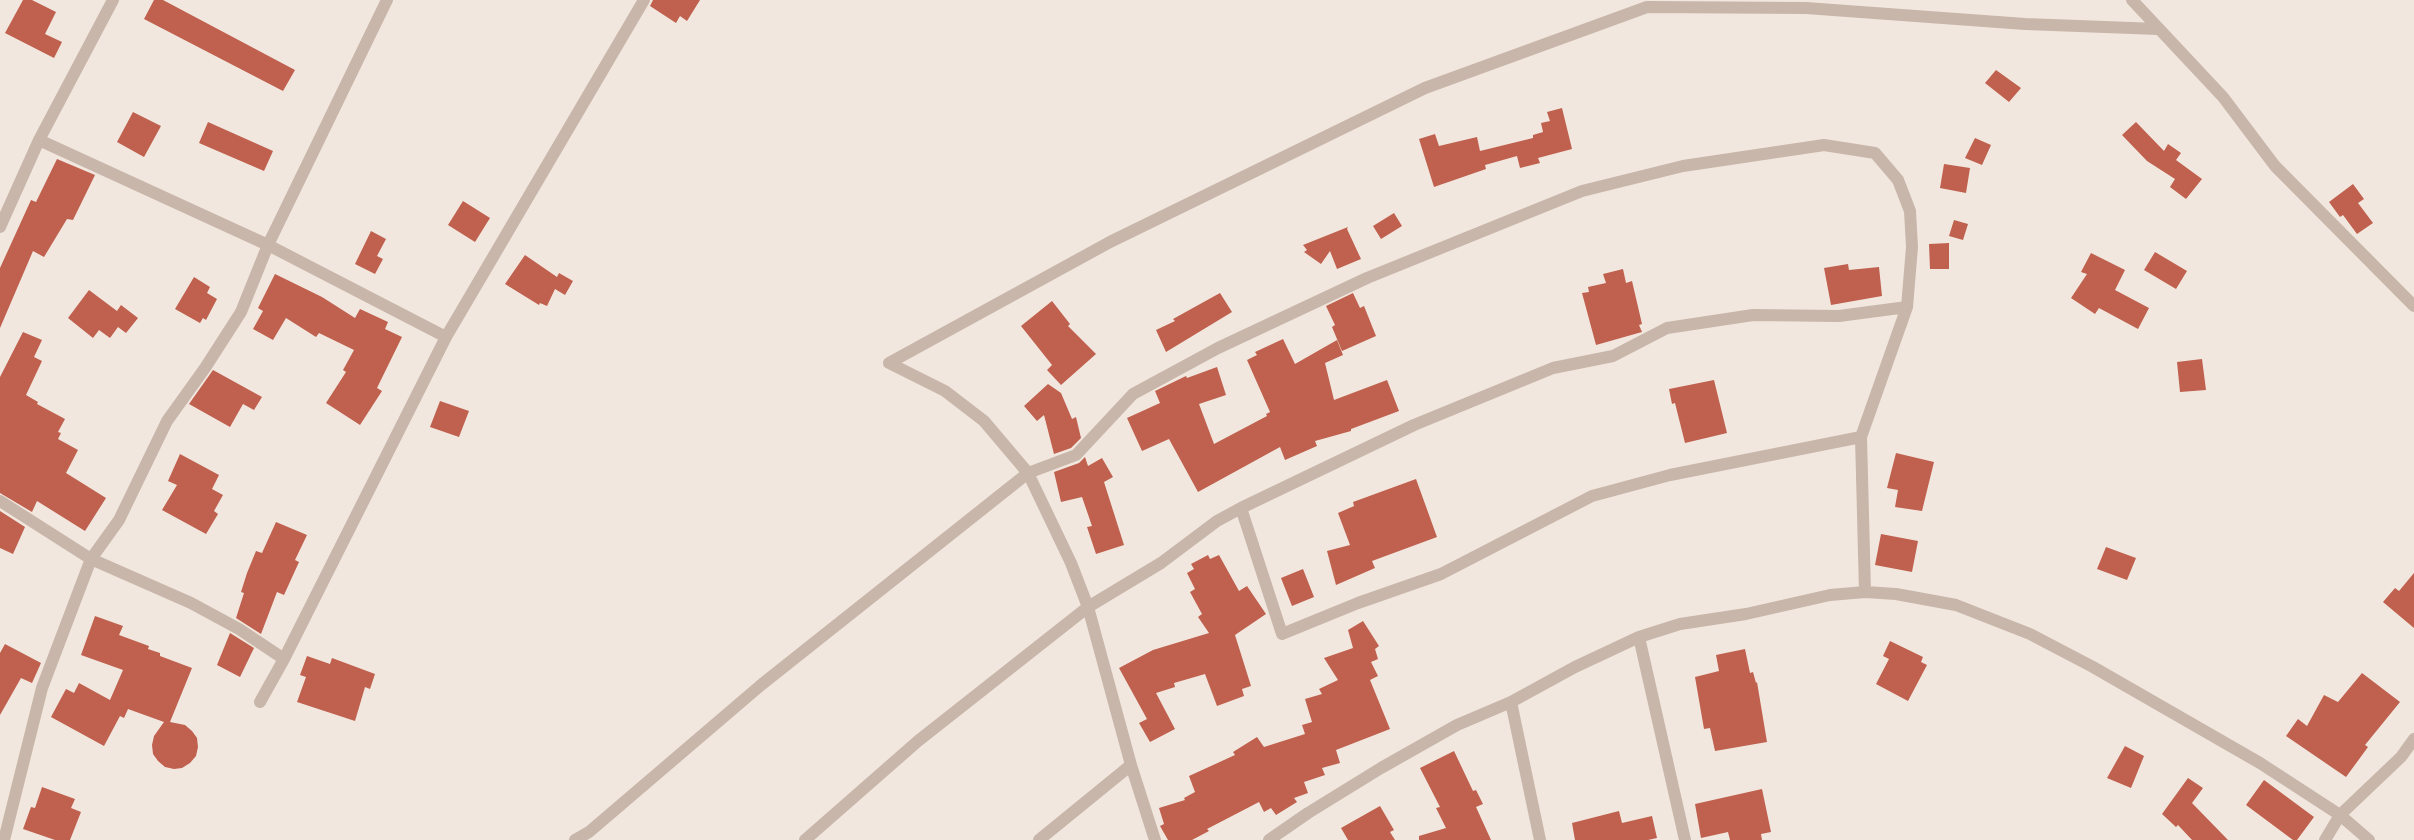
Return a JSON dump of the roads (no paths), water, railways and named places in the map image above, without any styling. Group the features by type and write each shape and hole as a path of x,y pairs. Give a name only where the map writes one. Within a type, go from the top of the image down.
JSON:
{"street":[{"path":"0,226 40,140 113,0"},
{"path":"4,840 42,688 91,560 119,520 167,421 205,368 241,312 268,245 387,0"},
{"path":"260,702 284,659 446,337 644,0"},
{"path":"2132,0 2223,97 2275,166 2414,306"},
{"path":"1155,840 1088,607 1070,563 1028,474 984,421 945,392 889,363 1110,242 1425,88 1647,7 1806,8 2025,24 2158,29"},
{"path":"40,140 268,245 446,337"},
{"path":"575,840 589,832 761,685 1028,474 1076,454 1133,394 1235,339 1366,278 1582,191 1683,166 1824,145 1875,154 1898,180 1910,211 1912,247 1907,306 1861,437 1866,592"},
{"path":"805,840 918,741 1088,607 1161,563 1217,522 1241,508 1414,425 1554,368 1613,356 1667,328 1753,315 1839,316 1907,306"},
{"path":"1241,508 1282,634 1358,603 1441,574 1592,496 1670,475 1861,437"},
{"path":"0,501 91,560 191,603 239,629 284,659"},
{"path":"1269,840 1308,813 1381,768 1457,725 1511,702 1575,667 1639,637 1680,624 1746,614 1830,595 1866,592 1896,594 1956,605 2030,634 2093,667 2260,763 2340,815 2369,840"},
{"path":"1639,637 1685,840"},
{"path":"1511,702 1540,840"},
{"path":"2324,840 2340,815 2401,757 2414,739"},
{"path":"1038,840 1132,765"}]}
